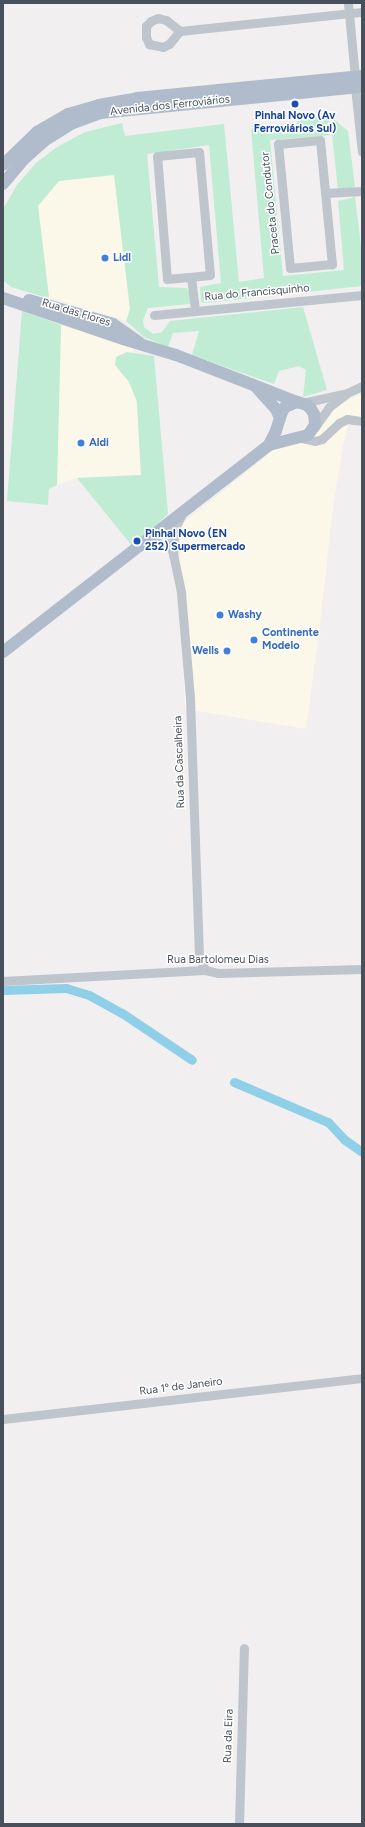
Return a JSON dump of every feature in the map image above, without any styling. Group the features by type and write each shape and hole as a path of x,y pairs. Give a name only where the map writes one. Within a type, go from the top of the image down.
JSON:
{"main road":[{"name":"Avenida dos Ferroviários","path":"3,165 37,132 68,114 99,105 137,98 359,82"},
{"name":"Avenida dos Ferroviários","path":"3,184 24,159 44,141 73,123 100,113 359,82"},
{"name":"Rua das Flores","path":"3,291 110,323 123,329 144,344"},
{"name":"Rua das Flores","path":"3,298 123,339 144,344 176,355 256,387 269,390 299,402"},
{"path":"256,387 276,409 285,432 298,438"},
{"path":"3,652 269,446 298,438 312,430 315,425 314,414 311,409 299,402 285,407 269,446"}],"street":[{"path":"348,3 359,82 362,152"},
{"path":"180,31 362,12"},
{"name":"Praceta do Condutor","path":"320,140 325,194 332,264 290,268 278,144 320,140"},
{"path":"199,152 210,275 191,277 167,279 157,156 199,152"},
{"path":"325,194 362,191"},
{"path":"191,277 196,311"},
{"name":"Rua do Francisquinho","path":"154,315 362,295"},
{"path":"312,430 329,407 348,393 362,386"},
{"path":"299,402 348,393"},
{"path":"298,438 315,441 322,439 339,423 347,419 362,421"},
{"name":"Rua da Cascalheira","path":"183,513 174,530 173,554 181,593 190,699 200,956 205,970"},
{"path":"148,540 162,540 170,547 173,554"},
{"name":"Rua Bartolomeu Dias","path":"3,981 205,970 218,973 362,969"},
{"name":"Rua 1º de Janeiro","path":"3,1419 362,1378"},
{"name":"Rua da Eira","path":"239,1824 244,1648"}],"shaded area":[{"path":"114,174 131,312 126,321 49,297 38,206 59,181"},
{"path":"61,325 133,348 141,475 77,478 57,485"},
{"path":"362,394 362,427 349,423 343,446 333,509 319,634 306,729 185,709 180,597 180,542 183,523 274,450 334,406"}],"green space":[{"path":"330,116 348,131 355,187 338,190 332,135 270,140 283,276 344,270 338,201 355,197 362,254 362,286 205,303 201,302 200,287 221,283 209,145 147,154 159,287 186,288 189,291 192,302 189,304 148,308 143,320 144,327 153,334 162,332 170,321 303,307 327,390 303,397 306,370 299,366 279,371 274,384 192,355 199,331 173,333 168,347 144,337 126,321 130,309 114,175 59,181 38,206 49,297 44,297 11,287 3,280 3,209 17,185 36,163 57,147 85,132 122,123 125,136 224,124 239,282 264,278 251,129"},
{"path":"22,311 61,325 57,485 49,489 48,505 7,501"},
{"path":"127,352 154,356 168,514 133,547 77,478 141,475 137,402 129,382 115,365 116,357"}],"waterway":[{"path":"3,990 66,988 89,995 122,1013 192,1060"},
{"path":"234,1082 328,1122 345,1140 362,1152"}],"place":[{"name":"Pinhal Novo (Av Ferroviários Sul)","path":"295,104"},
{"name":"Lidl","path":"105,258"},
{"name":"Aldi","path":"81,443"},
{"name":"Pinhal Novo (EN 252) Supermercado","path":"137,541"},
{"name":"Washy","path":"220,615"},
{"name":"Continente Modelo","path":"254,640"},
{"name":"Wells","path":"227,651"}]}
